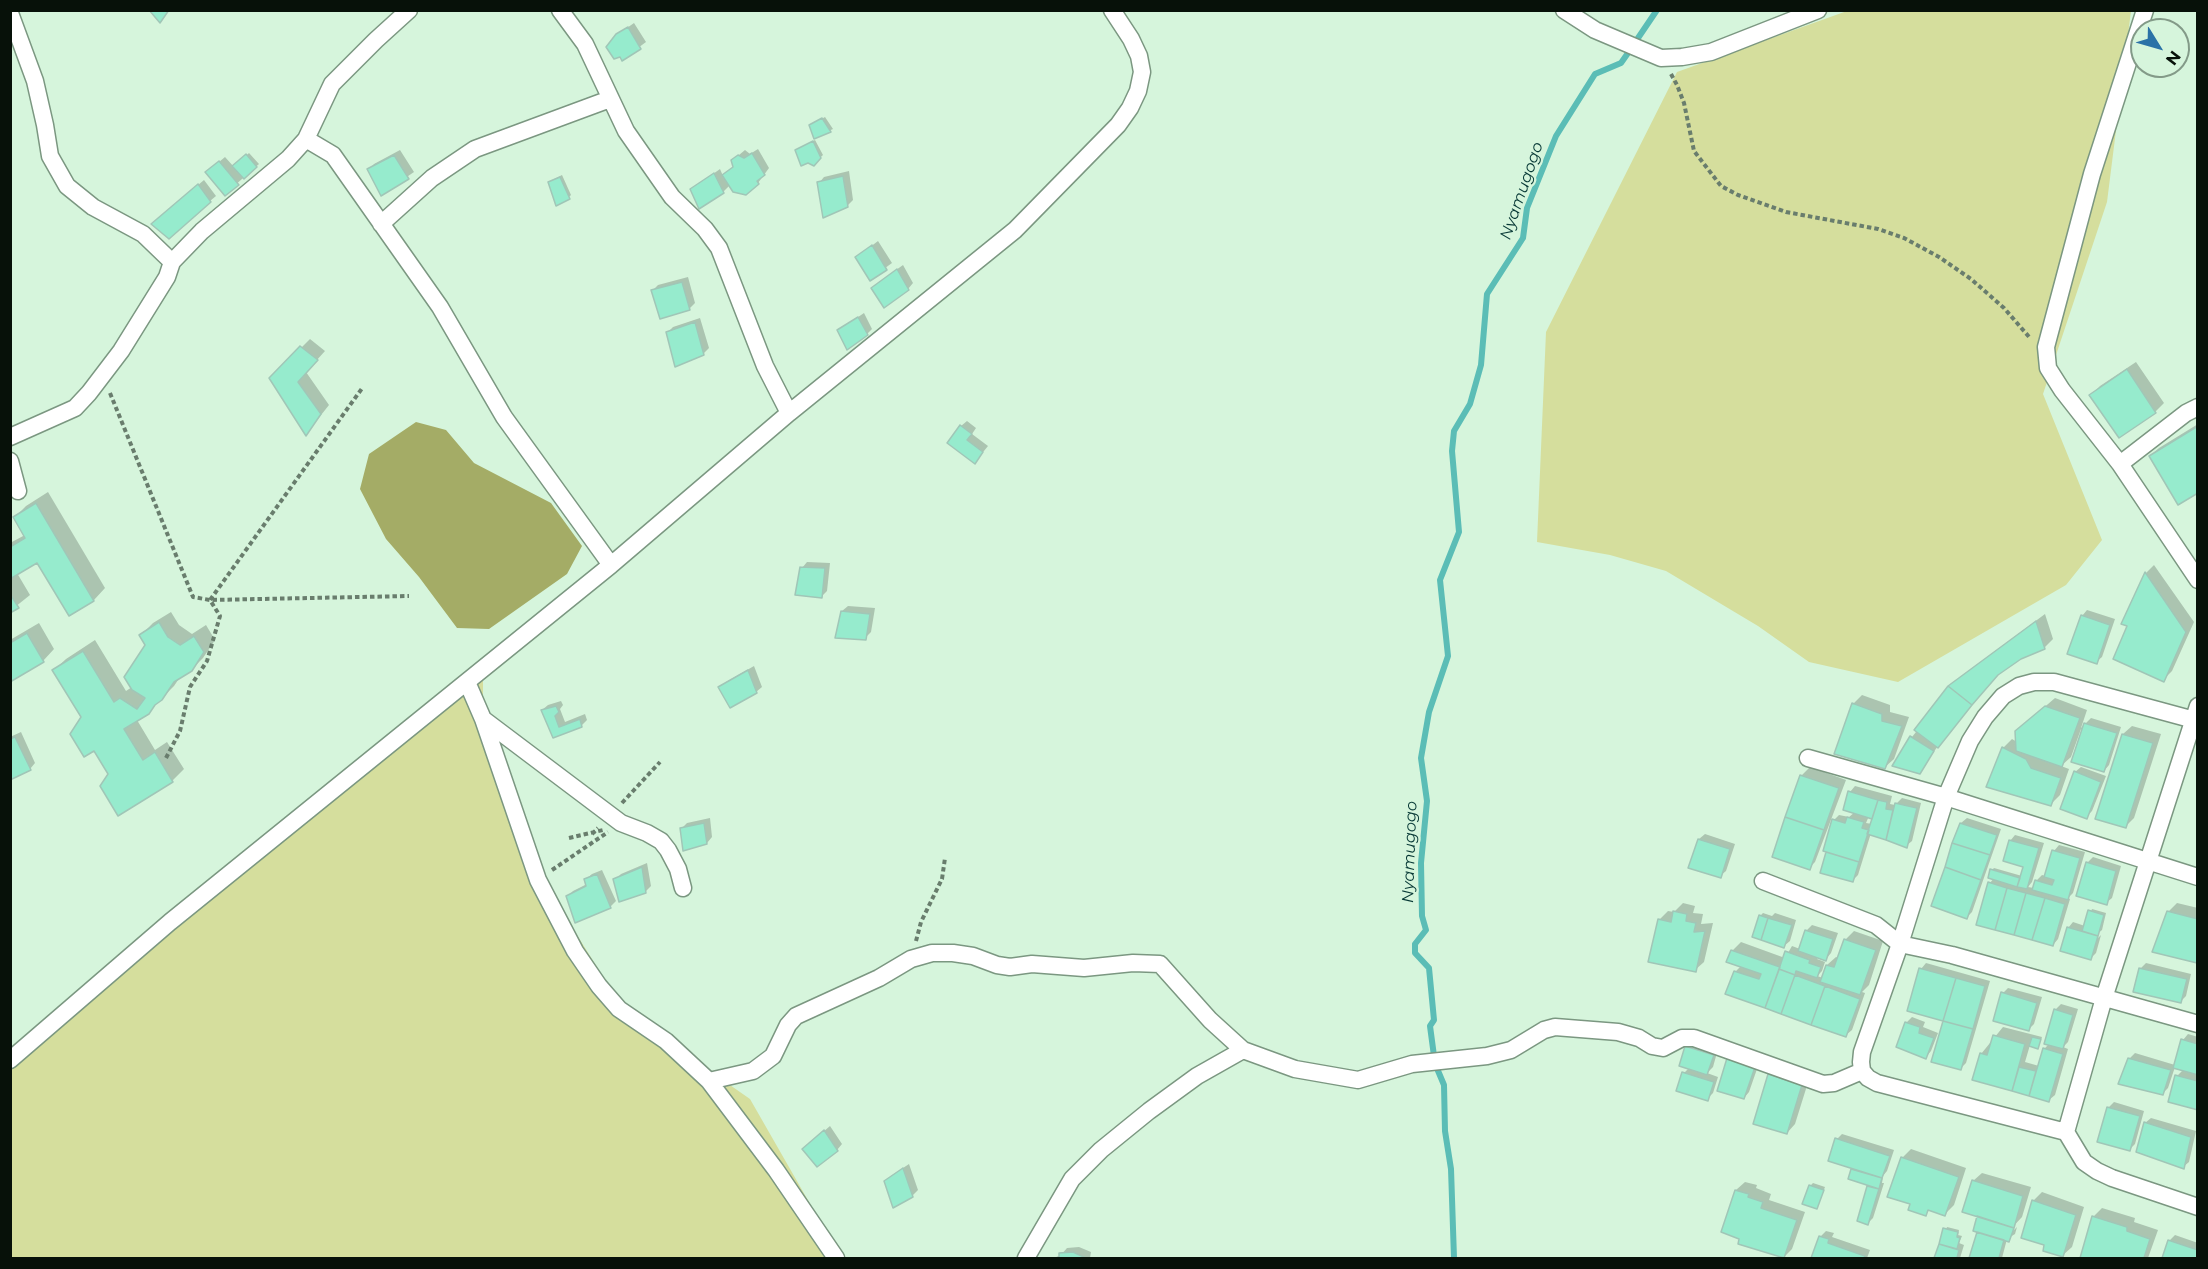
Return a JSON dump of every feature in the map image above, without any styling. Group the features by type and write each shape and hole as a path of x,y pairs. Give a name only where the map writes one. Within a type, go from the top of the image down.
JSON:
{"street":[{"path":"10,437 75,408 121,351 167,277 172,262 202,231 280,166 306,139 332,84 410,10"},
{"path":"560,10 585,44 626,131 672,197 705,229 719,248 765,366 789,413"},
{"path":"10,1060 170,922 611,565 789,413 1015,230 1118,125 1138,91 1142,72 1139,56 1112,10"},
{"path":"1564,10 1595,30 1660,58 1711,52 1818,10"},
{"path":"2145,10 2092,174 2046,347 2048,368 2062,390 2120,464 2198,580"},
{"path":"10,12 35,81 50,156 67,186 93,207 143,234 172,262"},
{"path":"381,224 432,178 475,149 610,99"},
{"path":"306,139 333,155 440,307 504,417 611,565"},
{"path":"2120,464 2186,413 2198,408"},
{"path":"10,461 18,491"},
{"path":"467,682 483,719 538,880 575,951 599,986 619,1009 666,1041 710,1081 776,1170 836,1258"},
{"path":"2066,1132 2104,998 2196,715 2054,682 2034,682 2019,686 2003,696 1985,717 1970,741 1946,797 1900,944 1862,1052 1862,1071 1877,1083 2066,1132 2084,1162 2097,1171 2198,1207"},
{"path":"483,719 616,820 647,832 661,841 678,869 683,888"},
{"path":"1808,758 1946,797 2198,877"},
{"path":"1763,881 1876,925 1900,944 1952,955 2198,1024"},
{"path":"710,1081 753,1071 773,1056 788,1025 796,1016 879,978 911,959 932,953 973,956 1010,967 1032,964 1084,968 1133,963 1160,964 1210,1020 1243,1050 1295,1069 1358,1080 1412,1064 1487,1056 1511,1050 1544,1030 1555,1027 1618,1032 1639,1038 1652,1046 1663,1048 1682,1038 1694,1038 1823,1084 1834,1083 1862,1071"},
{"path":"1026,1258 1072,1179 1101,1150 1197,1076 1243,1050"}],"path":[{"path":"1660,58 1677,85 1684,103 1694,151 1721,186 1738,195 1786,212 1878,228 1904,238 1939,257 1971,279 2004,308 2028,336 2046,347"},
{"path":"103,375 193,597 210,600 409,596"},
{"path":"210,600 363,387"},
{"path":"166,758 180,730 190,687 207,661 220,616 210,600"},
{"path":"538,880 616,820 660,762"},
{"path":"569,838 591,834 616,820"},
{"path":"591,834 616,820"},
{"path":"911,959 921,922 942,879 945,858"}],"green space":[{"path":"1847,11 2131,11 2107,202 2043,394 2102,540 2066,585 1898,682 1809,662 1758,626 1666,571 1610,555 1537,542 1546,332 1677,72"},
{"path":"416,422 446,430 474,463 551,503 582,546 567,574 489,629 457,628 419,577 386,539 360,489 369,454"},
{"path":"483,666 483,698 552,895 625,1012 750,1099 841,1258 11,1258 11,1062"}],"building":[{"path":"149,10 169,10 160,23"},
{"path":"628,27 641,49 622,61 620,57 614,59 606,47 616,34"},
{"path":"822,118 831,132 814,139 809,125"},
{"path":"813,141 821,158 814,166 808,163 801,166 795,150"},
{"path":"752,153 765,175 757,181 759,184 746,195 733,192 722,175 733,167 731,160 738,155 744,158"},
{"path":"246,154 257,167 244,179 232,166"},
{"path":"394,155 409,179 381,196 367,169"},
{"path":"219,161 239,185 225,196 205,172"},
{"path":"714,173 724,193 699,209 690,189"},
{"path":"843,176 848,207 823,218 817,182"},
{"path":"560,177 570,199 556,206 548,182"},
{"path":"198,184 211,202 169,239 151,224"},
{"path":"872,245 887,270 870,281 855,257"},
{"path":"897,269 909,290 884,308 871,288"},
{"path":"682,282 690,310 660,319 651,290"},
{"path":"858,317 868,335 847,350 837,330"},
{"path":"695,322 704,355 675,367 666,332"},
{"path":"300,346 318,360 298,382 321,414 306,436 269,378"},
{"path":"2127,369 2156,413 2119,438 2089,395"},
{"path":"960,425 972,434 967,440 983,452 975,464 947,443"},
{"path":"2198,426 2198,493 2178,505 2149,456"},
{"path":"36,503 94,601 69,616 37,563 10,579 10,547 25,538 13,517"},
{"path":"800,567 825,568 822,598 795,595"},
{"path":"2145,572 2186,632 2164,682 2113,659 2127,626 2121,624"},
{"path":"10,594 19,608 10,613"},
{"path":"841,611 870,614 866,640 835,638"},
{"path":"2081,615 2110,625 2097,664 2067,654"},
{"path":"2036,621 2045,649 2021,659 1998,675 1972,705 1948,686"},
{"path":"159,622 168,637 180,645 194,636 204,652 192,671 174,682 149,714 124,729 143,760 155,752 173,782 118,816 100,786 108,774 94,751 84,757 70,734 81,717 52,670 83,651 114,702 120,698 137,709 145,698 132,690 124,677 145,645 139,635"},
{"path":"27,633 44,662 10,682 10,643"},
{"path":"748,670 757,693 730,708 718,687"},
{"path":"1948,686 1972,705 1938,748 1914,730"},
{"path":"1852,703 1882,714 1882,721 1902,726 1885,769 1834,754"},
{"path":"556,706 559,712 555,716 559,727 580,719 582,727 553,738 541,710"},
{"path":"2045,706 2080,718 2062,767 2016,751 2015,731"},
{"path":"2084,723 2117,733 2104,772 2071,762"},
{"path":"2122,734 2153,743 2126,828 2095,819"},
{"path":"1910,736 1934,751 1920,774 1892,766"},
{"path":"15,737 31,770 10,780 10,739"},
{"path":"2002,747 2026,759 2031,768 2061,778 2051,806 1986,787"},
{"path":"2074,771 2101,782 2087,819 2060,809"},
{"path":"1800,775 1839,788 1824,830 1785,817"},
{"path":"1848,791 1878,800 1872,819 1843,810"},
{"path":"1878,800 1887,802 1886,809 1893,810 1886,840 1867,834"},
{"path":"1895,803 1917,808 1907,848 1886,840"},
{"path":"1785,817 1824,830 1810,870 1772,857"},
{"path":"1847,817 1864,822 1862,828 1869,830 1859,862 1823,851 1832,819 1845,823"},
{"path":"704,823 707,844 683,851 680,828"},
{"path":"1960,823 1997,835 1990,855 1952,843"},
{"path":"1698,839 1730,849 1721,878 1688,868"},
{"path":"2009,840 2039,848 2027,889 2017,887 2023,867 2003,861"},
{"path":"1952,843 1990,855 1981,880 1945,867"},
{"path":"2052,850 2080,858 2068,900 2032,890 2035,880 2052,885 2054,880 2044,877"},
{"path":"1826,852 1859,862 1853,882 1820,873"},
{"path":"2086,862 2116,871 2107,905 2076,896"},
{"path":"642,867 646,893 619,902 613,879"},
{"path":"1945,867 1981,880 1967,919 1931,906"},
{"path":"1990,869 2020,878 2017,887 1988,878"},
{"path":"597,874 611,908 575,923 566,896 586,886 584,879"},
{"path":"1988,882 2007,888 1995,930 1976,925"},
{"path":"2007,888 2026,893 2014,935 1995,930"},
{"path":"2026,893 2045,898 2032,940 2014,935"},
{"path":"2045,898 2065,904 2053,946 2032,940"},
{"path":"2088,910 2104,915 2098,936 2082,931"},
{"path":"1673,911 1687,914 1686,921 1696,923 1694,932 1705,931 1696,972 1648,962 1658,919 1671,922"},
{"path":"2167,911 2198,919 2197,963 2152,952"},
{"path":"1759,915 1768,918 1761,940 1752,937"},
{"path":"1768,918 1792,925 1784,948 1761,940"},
{"path":"2067,927 2098,936 2091,960 2060,951"},
{"path":"1805,930 1833,939 1826,961 1798,951"},
{"path":"1844,939 1876,950 1860,995 1820,982 1826,965 1834,967"},
{"path":"1731,950 1780,967 1765,1008 1725,994 1734,971 1759,979 1761,974 1726,962"},
{"path":"1785,951 1810,960 1809,963 1821,967 1817,978 1796,971 1795,975 1779,969"},
{"path":"1919,968 1956,978 1943,1021 1907,1011"},
{"path":"2139,968 2187,979 2181,1003 2133,992"},
{"path":"1779,969 1795,975 1781,1014 1765,1008"},
{"path":"1795,975 1825,986 1811,1025 1781,1014"},
{"path":"1956,978 1985,986 1973,1029 1943,1021"},
{"path":"1825,986 1860,999 1846,1037 1811,1025"},
{"path":"2001,992 2037,1003 2029,1031 1993,1021"},
{"path":"2054,1009 2073,1015 2063,1049 2044,1044"},
{"path":"1943,1021 1973,1029 1961,1070 1931,1062"},
{"path":"1905,1022 1920,1027 1919,1033 1934,1038 1926,1059 1896,1047"},
{"path":"1993,1035 2025,1044 2012,1091 1972,1080 1980,1053 1987,1055"},
{"path":"2032,1037 2041,1039 2038,1049 2029,1046"},
{"path":"2181,1039 2198,1044 2198,1075 2173,1068"},
{"path":"1685,1046 1714,1055 1707,1075 1679,1066"},
{"path":"2043,1048 2063,1054 2049,1102 2029,1096"},
{"path":"1727,1058 1755,1067 1744,1099 1717,1091"},
{"path":"2128,1058 2171,1070 2163,1095 2118,1084"},
{"path":"2019,1067 2036,1071 2029,1096 2012,1091"},
{"path":"1682,1072 1714,1082 1708,1101 1676,1091"},
{"path":"1768,1074 1802,1085 1787,1134 1753,1124"},
{"path":"2175,1075 2198,1081 2198,1110 2168,1102"},
{"path":"2107,1107 2140,1116 2130,1151 2097,1142"},
{"path":"2144,1122 2191,1137 2184,1169 2136,1152"},
{"path":"824,1130 838,1151 817,1167 802,1149"},
{"path":"1835,1138 1890,1156 1882,1178 1828,1161"},
{"path":"1901,1157 1959,1177 1945,1216 1928,1210 1926,1216 1908,1210 1910,1204 1887,1197"},
{"path":"903,1168 913,1197 893,1208 884,1181"},
{"path":"1851,1169 1882,1178 1879,1189 1848,1179"},
{"path":"1972,1180 2023,1196 2014,1228 1962,1212"},
{"path":"1809,1185 1824,1190 1817,1209 1802,1204"},
{"path":"1867,1186 1879,1189 1868,1225 1857,1221"},
{"path":"1735,1190 1749,1194 1748,1197 1763,1202 1761,1208 1797,1220 1784,1258 1738,1244 1739,1239 1721,1232"},
{"path":"2032,1200 2076,1215 2063,1257 2043,1251 2044,1245 2021,1238"},
{"path":"1977,1216 2014,1228 2009,1242 1973,1231"},
{"path":"2092,1216 2127,1227 2127,1231 2150,1239 2144,1258 2080,1258"},
{"path":"1943,1228 1958,1232 1957,1237 1960,1238 1957,1249 1939,1244"},
{"path":"1977,1232 2004,1240 1999,1258 1969,1258"},
{"path":"1819,1236 1829,1239 1828,1243 1865,1256 1864,1258 1811,1258"},
{"path":"2168,1240 2198,1250 2198,1258 2162,1258"},
{"path":"1939,1244 1959,1250 1957,1258 1934,1258"},
{"path":"1073,1252 1086,1258 1059,1258 1059,1253"}],"waterway":[{"name":"Nyamugogo","path":"1636,41 1657,10"},
{"name":"Nyamugogo","path":"1434,1056 1430,1026 1434,1020 1429,968 1415,953 1415,944 1426,930 1422,916 1421,863 1427,801 1421,758 1429,712 1448,656 1440,580 1459,532 1452,451 1454,431 1470,404 1481,365 1487,294 1523,238 1527,208 1556,136 1595,74 1621,63 1628,53"},
{"name":"Nyamugogo","path":"1436,1066 1444,1085 1445,1131 1451,1169 1454,1258"}]}
